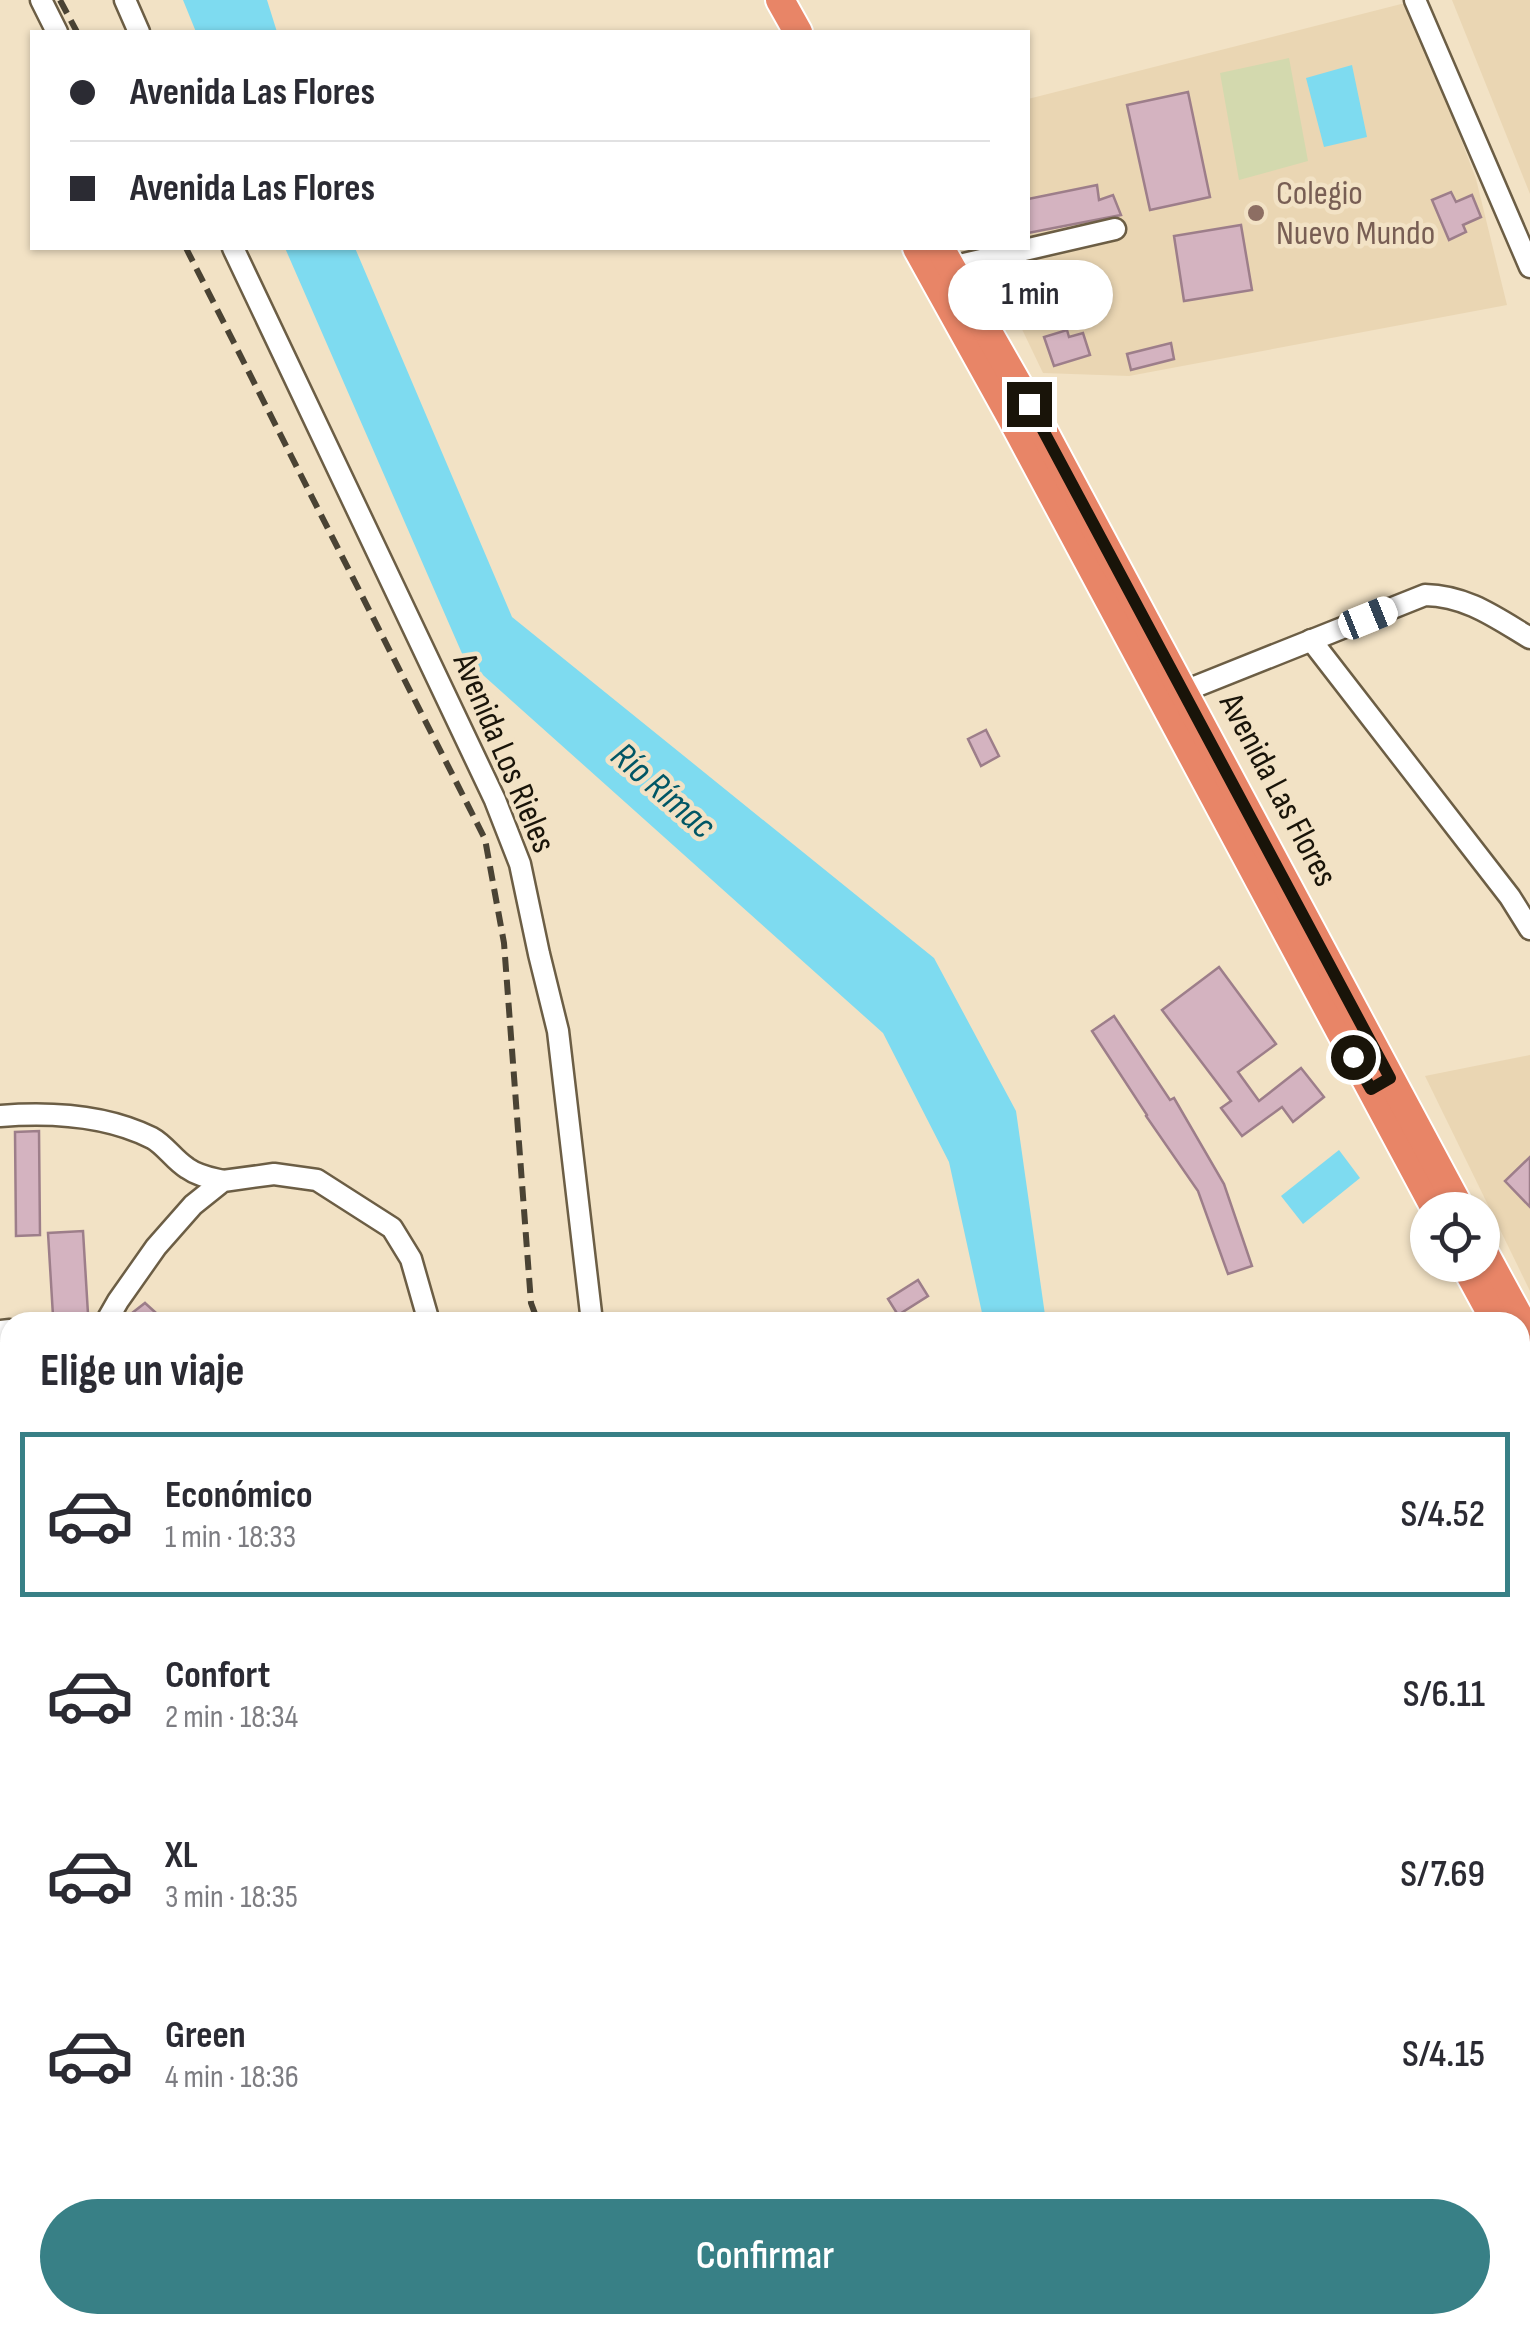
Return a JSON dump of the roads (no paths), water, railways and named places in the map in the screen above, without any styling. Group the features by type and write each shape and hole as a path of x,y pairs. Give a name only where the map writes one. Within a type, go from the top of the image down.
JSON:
{"highway":[{"path":"780,0 797,30"},
{"path":"799,0 815,30"},
{"name":"Avenida Las Flores","path":"934,258 1381,1084 1450,1192"},
{"name":"Avenida Las Flores","path":"1381,1084 1428,1192"},
{"path":"1475,1282 1491,1312"},
{"path":"1500,1282 1516,1312"}],"street":[{"path":"40,0 55,30"},
{"path":"125,0 138,30"},
{"path":"1415,0 1530,267"},
{"path":"1030,243 1116,229"},
{"name":"Avenida Los Rieles","path":"234,250 495,800 520,864 558,1031 591,1312"},
{"path":"934,258 984,250"},
{"path":"1172,696 1426,595 1448,596 1476,606 1530,638"},
{"path":"1311,640 1510,897 1530,929"},
{"path":"0,1116 59,1114 135,1131 156,1140 188,1169 223,1181 274,1174 317,1180 392,1228 410,1260 426,1312"},
{"path":"113,1312 156,1247 193,1205 223,1181"}],"water":[{"path":"183,0 267,0 276,30 195,30"},
{"path":"1352,65 1367,137 1324,147 1306,78"},
{"name":"Río Rímac","path":"286,250 356,250 512,617 934,958 1016,1111 1045,1312 982,1312 949,1162 883,1033 464,658"},
{"path":"1339,1150 1360,1178 1303,1224 1281,1196"}],"railway":[{"path":"60,0 76,30"},
{"path":"187,250 485,839 504,943 534,1312"}],"place":[{"name":"Colegio Nuevo Mundo","path":"1256,213"}]}
